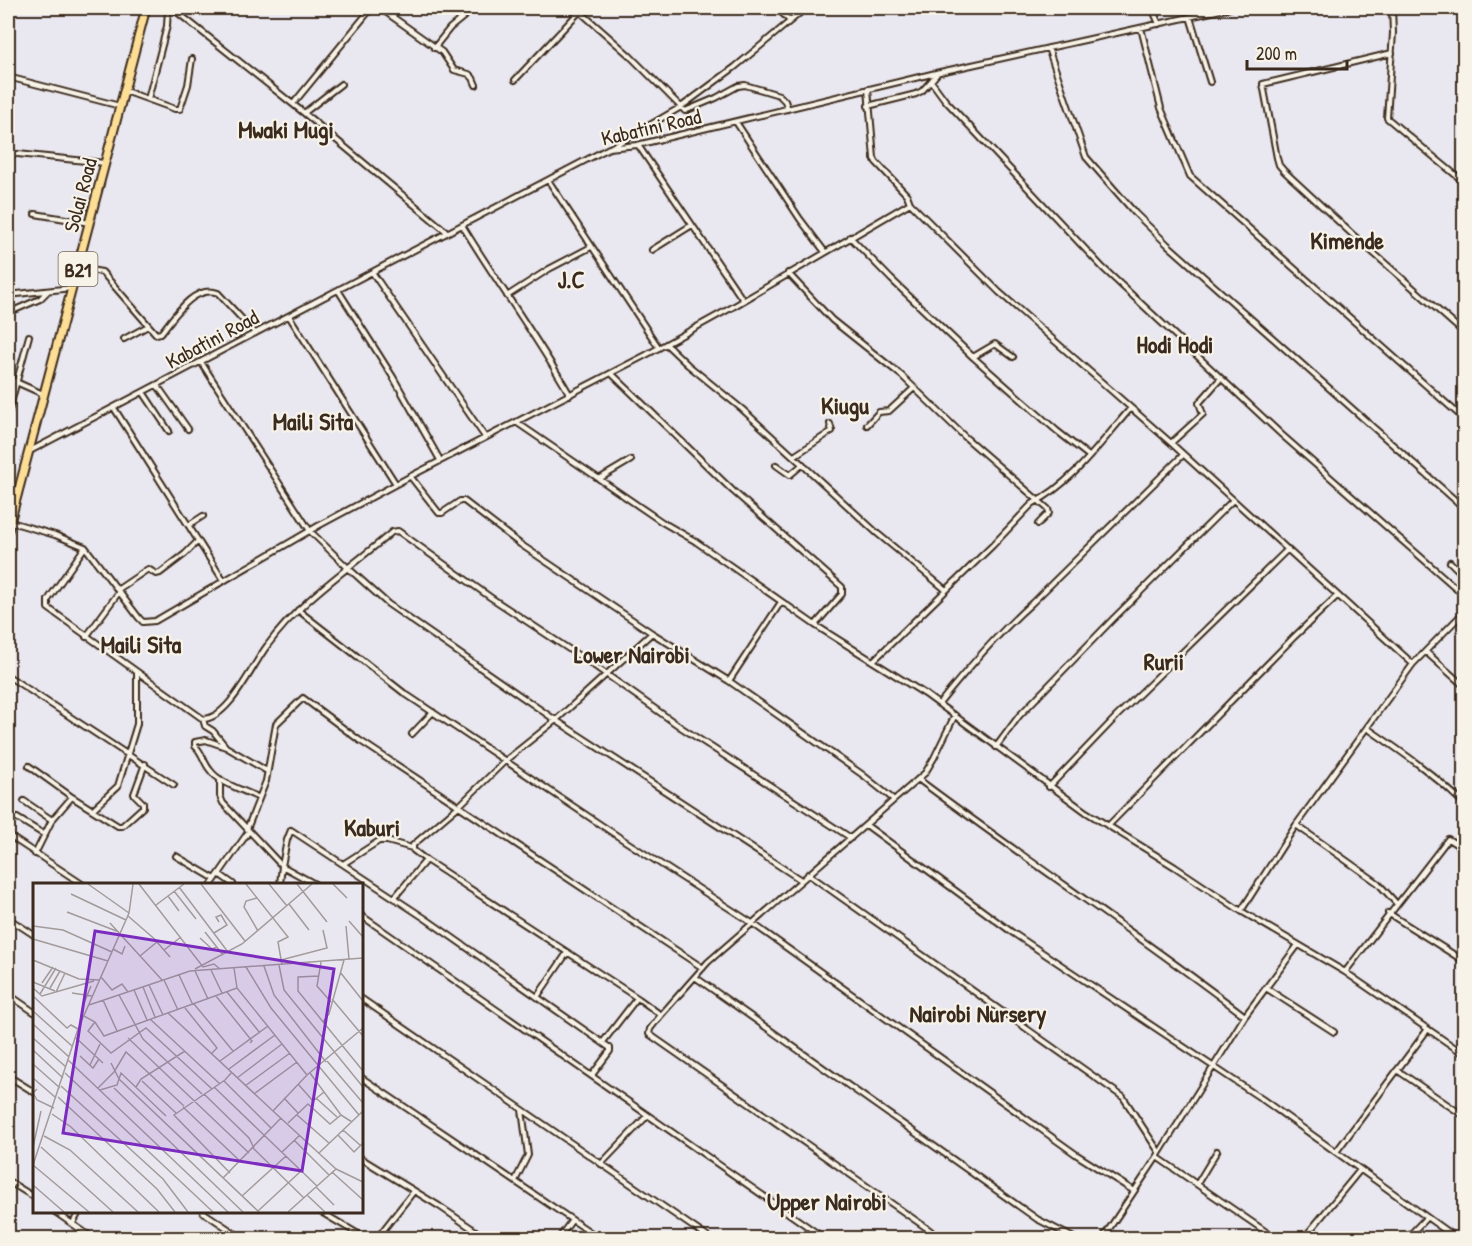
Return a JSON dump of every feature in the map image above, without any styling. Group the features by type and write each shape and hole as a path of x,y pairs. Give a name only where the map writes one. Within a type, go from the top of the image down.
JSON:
{"highway":[{"name":"Solai Road","path":"8,530 146,8"}],"street":[{"path":"148,99 170,8 293,104 447,232"},
{"path":"293,104 370,10 379,8 447,58 454,70 469,74 476,85"},
{"path":"434,48 450,28 466,15 468,8"},
{"path":"777,8 790,21"},
{"path":"609,148 681,107 735,67 806,8"},
{"path":"1152,8 1159,24"},
{"name":"Kabatini Road","path":"29,451 609,148 638,145 940,72 1230,8"},
{"path":"1392,8 1392,53 1387,118 1464,182"},
{"path":"515,81 578,9 629,55 685,111 738,86 745,85 779,95 785,101 788,109"},
{"path":"1190,16 1210,82"},
{"path":"1141,28 1161,108 1190,176 1464,419"},
{"path":"1048,48 1086,157 1135,213 1464,508"},
{"path":"1392,53 1263,84 1276,158 1288,175 1464,333"},
{"path":"125,90 175,110 180,109 188,86 192,59"},
{"path":"868,106 916,94 922,91 940,72"},
{"path":"8,77 120,106"},
{"path":"931,81 966,124 1088,252 1282,435 1464,595"},
{"path":"304,113 341,84"},
{"path":"868,89 868,106 876,162 907,195 910,203 1008,300 1171,443 1413,664"},
{"path":"736,122 825,252"},
{"path":"638,145 743,300"},
{"path":"8,153 106,164"},
{"path":"548,180 659,348"},
{"path":"10,522 55,535 85,547 139,618 143,622 149,622 410,476 612,374 910,203"},
{"path":"35,214 90,223"},
{"path":"462,225 538,345 552,362 570,395"},
{"path":"652,250 692,225"},
{"path":"850,237 973,357 1089,456"},
{"path":"507,296 549,269 591,247"},
{"path":"78,268 102,272 154,333 158,334 195,296 212,291 218,293 255,333"},
{"path":"372,272 485,437"},
{"path":"789,273 832,320 914,388 1049,512 1038,524"},
{"path":"8,295 72,288"},
{"path":"338,290 403,394 440,460"},
{"path":"8,313 40,299 49,291"},
{"path":"289,316 396,484"},
{"path":"1459,328 1464,318"},
{"path":"124,339 148,326"},
{"path":"8,414 29,336"},
{"path":"666,344 742,409 892,547 946,590"},
{"path":"973,357 995,344 1013,357"},
{"path":"201,362 310,531 388,603 556,720 801,880"},
{"path":"612,374 669,431 842,587 842,594 815,625"},
{"path":"1171,443 1203,414 1199,403 1221,378"},
{"path":"8,381 16,382 43,394"},
{"path":"157,385 188,429"},
{"path":"867,425 879,412 892,409 914,388"},
{"path":"143,392 169,431"},
{"path":"114,408 223,580"},
{"path":"873,661 1032,504 1047,496 1071,476 1131,408"},
{"path":"516,422 815,625 939,704 1049,787 1241,911 1344,972 1464,1054"},
{"path":"794,456 832,431 830,424"},
{"path":"939,704 1009,624 1183,455"},
{"path":"599,478 631,460"},
{"path":"776,465 789,475 803,464"},
{"path":"410,476 439,513 464,501 510,537 652,633 729,681 863,775 893,799"},
{"path":"996,747 1019,716 1233,500"},
{"path":"189,525 203,516"},
{"path":"202,719 207,719 220,711 238,692 266,647 298,610 347,567 363,557 392,532 398,531 682,728 851,838"},
{"path":"86,637 118,591 147,569 156,574 160,573 198,542"},
{"path":"85,547 48,600 46,604 48,608 202,719 205,726 226,747 267,771"},
{"path":"1049,787 1117,716 1288,549"},
{"path":"1450,562 1464,576"},
{"path":"1108,826 1337,596"},
{"path":"729,681 781,602"},
{"path":"298,610 356,657 433,712 752,923 1077,1155 1134,1191"},
{"path":"1241,911 1296,825 1413,664 1464,612"},
{"path":"412,848 460,806 506,760 556,720 604,674 652,633"},
{"path":"1426,652 1464,686"},
{"path":"92,810 118,786 129,754 137,719 137,671"},
{"path":"8,676 174,785"},
{"path":"213,883 248,830 266,781 276,724 303,698 359,740 703,968"},
{"path":"412,734 433,712"},
{"path":"941,1239 651,1036 649,1032 703,968 931,765 955,715"},
{"path":"1367,728 1432,774 1464,804"},
{"path":"218,741 199,740 195,742 208,769 220,779 259,798"},
{"path":"29,766 118,826 144,805 134,794 145,764"},
{"path":"918,778 1245,1016"},
{"path":"220,779 221,801 282,866 312,883"},
{"path":"35,854 52,820 72,797"},
{"path":"24,801 52,820"},
{"path":"17,818 45,835"},
{"path":"866,825 1013,933 1262,1099 1456,1239"},
{"path":"1296,825 1378,883 1396,903"},
{"path":"280,883 286,840 291,830 603,1042 610,1048 610,1051 592,1075"},
{"path":"8,835 79,883"},
{"path":"1344,972 1448,839 1464,849"},
{"path":"343,864 379,841 387,840 412,848 426,860 661,1015"},
{"path":"176,856 215,879"},
{"path":"394,898 426,860"},
{"path":"219,874 230,883"},
{"path":"808,874 1123,1097 1158,1154 1275,1239"},
{"path":"1389,913 1464,961"},
{"path":"363,917 824,1239"},
{"path":"8,918 33,934"},
{"path":"1103,1239 1245,1016 1298,945"},
{"path":"537,998 567,953"},
{"path":"695,977 1029,1213 1074,1239"},
{"path":"1266,988 1334,1032"},
{"path":"8,994 33,1011"},
{"path":"603,1042 637,998"},
{"path":"363,1000 709,1239"},
{"path":"1336,1152 1428,1029"},
{"path":"1397,1070 1464,1116"},
{"path":"8,1076 33,1091"},
{"path":"363,1079 599,1239"},
{"path":"514,1180 528,1155 522,1109"},
{"path":"601,1164 646,1116"},
{"path":"1197,1184 1217,1151"},
{"path":"363,1160 486,1239"},
{"path":"1304,1239 1361,1170"},
{"path":"8,1181 33,1196"},
{"path":"377,1239 414,1191"},
{"path":"56,1213 93,1239"},
{"path":"73,1224 78,1213"},
{"path":"204,1213 242,1239"},
{"path":"323,1213 365,1239"},
{"path":"1407,1239 1426,1218"},
{"path":"559,1239 572,1220"}],"district":[{"name":"Mwaki Mugi","path":"286,129"},
{"name":"Kimende","path":"1347,240"},
{"name":"J.C","path":"571,279"},
{"name":"Hodi Hodi","path":"1175,344"},
{"name":"Kiugu","path":"845,405"},
{"name":"Maili Sita","path":"313,421"},
{"name":"Maili Sita","path":"141,644"},
{"name":"Lower Nairobi","path":"632,654"},
{"name":"Rurii","path":"1164,661"},
{"name":"Kaburi","path":"372,827"},
{"name":"Nairobi Nursery","path":"978,1013"},
{"name":"Upper Nairobi","path":"827,1201"}]}
